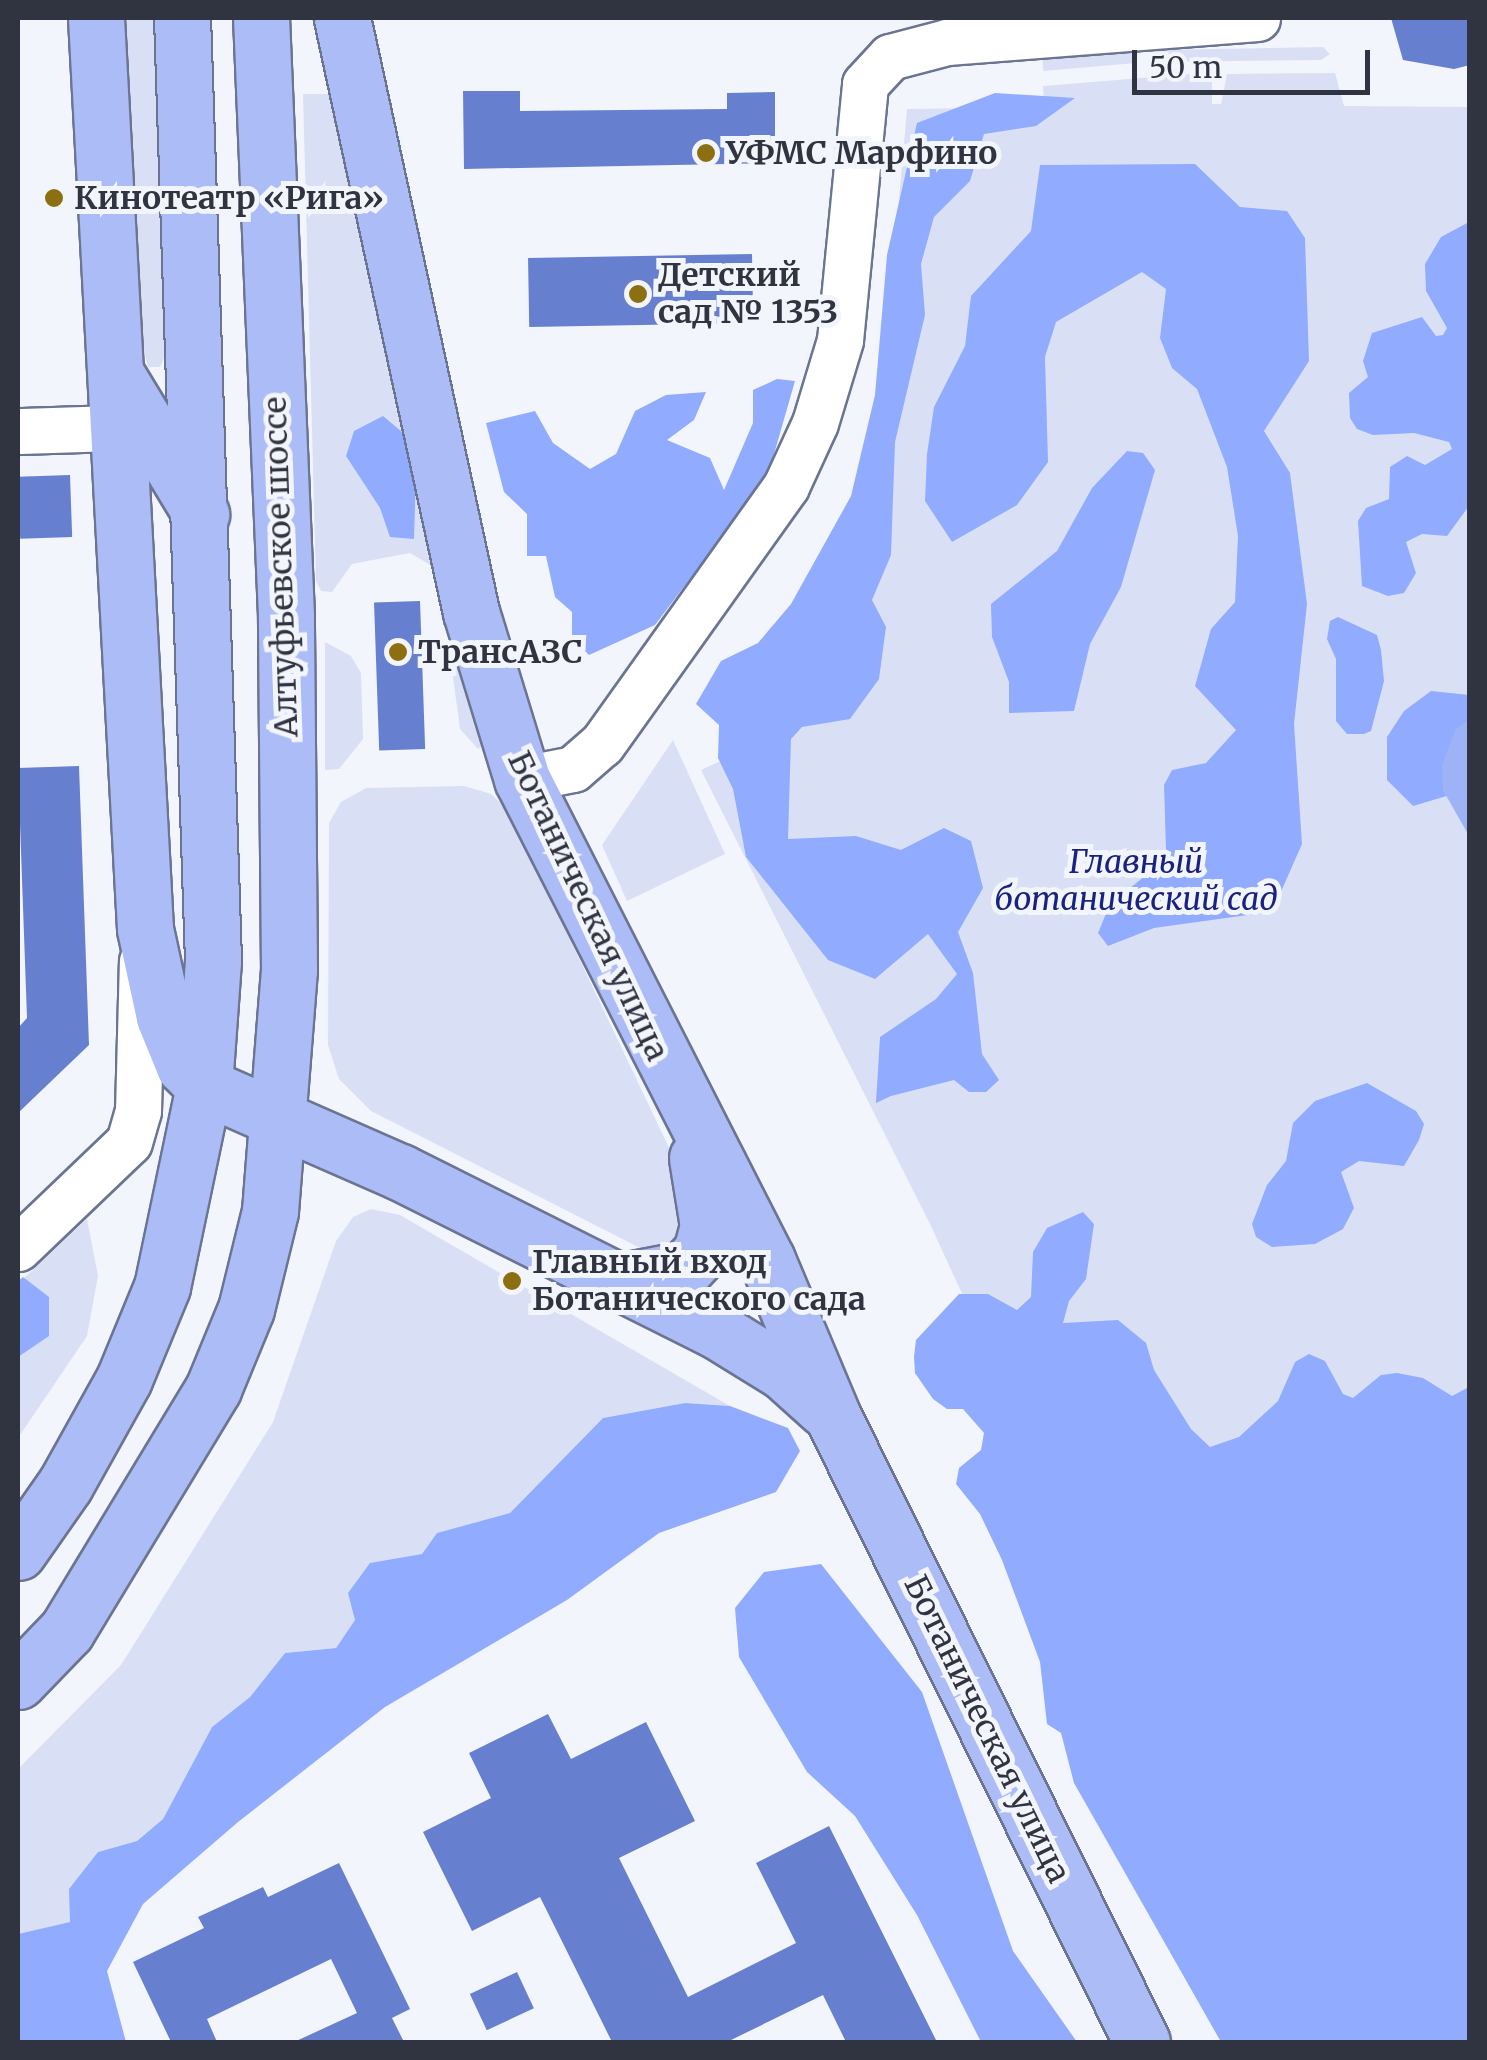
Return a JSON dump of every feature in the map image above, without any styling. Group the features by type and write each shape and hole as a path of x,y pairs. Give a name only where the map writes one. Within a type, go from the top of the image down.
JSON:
{"main road":[{"path":"96,18 115,428 145,929 164,1017 184,1066 204,1086"},
{"path":"18,1552 66,1485 124,1379 162,1287 204,1086 213,961 203,517 182,18"},
{"name":"Алтуфьевское шоссе","path":"18,1681 67,1630 213,1389 246,1309 270,1211 282,1118 289,970 286,616 261,18"},
{"name":"Ботаническая улица","path":"342,18 471,612 522,779 689,1116 767,1260 832,1415 1142,2042"},
{"path":"112,367 203,517"},
{"name":"Ботаническая улица","path":"204,1086 282,1118 716,1330 784,1372 832,1415"},
{"path":"617,1282 685,1269 701,1252 708,1226 689,1116"}],"street":[{"path":"522,779 572,770 602,744 786,486 815,423 840,340 865,84 890,57 911,48 1152,22 1257,18"},
{"path":"18,430 115,428"},
{"path":"18,1248 129,1142 138,1111 136,1018 145,929"}],"green space":[{"path":"123,18 159,18 173,338 160,367 148,367 135,318"},
{"path":"1323,47 1330,54 1321,60 1157,62 1156,50"},
{"path":"1135,52 1136,63 1043,71 1042,60"},
{"name":"Главный ботанический сад","path":"1203,73 1212,81 1212,104 1221,104 1227,74 1335,73 1344,106 1469,107 1469,2042 1022,1451 975,1322 931,1226 701,770 855,699 907,109 1044,107 1043,86"},
{"path":"303,94 329,94 447,575 410,553 352,564 332,592 321,591 316,581"},
{"path":"458,631 484,745 478,749 460,729 449,647"},
{"path":"325,642 351,656 361,673 363,739 339,769 325,770"},
{"path":"673,740 725,854 627,901 602,845"},
{"path":"464,786 491,794 509,811 691,1194 678,1247 642,1249 371,1111 339,1079 328,1045 329,823 341,802 366,788"},
{"path":"371,1209 400,1215 730,1406 685,1403 603,1418 510,1513 438,1533 422,1554 370,1564 355,1620 336,1648 285,1653 250,1697 212,1727 163,1819 137,1841 98,1852 71,1922 18,1934 18,1769 121,1665 273,1422 336,1241 353,1217"},
{"path":"87,1219 98,1276 87,1336 18,1438 18,1284"}],"shaded area":[{"path":"995,93 1075,98 1036,126 984,134 970,181 934,217 921,264 925,315 895,442 891,555 872,600 886,627 879,679 850,719 802,727 791,739 788,839 856,836 901,850 944,828 971,841 983,888 958,932 973,973 982,1054 999,1080 986,1092 969,1092 954,1080 891,1096 876,1103 875,1119 880,1037 936,999 957,974 928,934 875,979 828,960 746,857 733,789 718,758 719,725 696,704 721,661 758,643 791,604 851,496 875,395 887,255 917,123"},
{"path":"1195,164 1240,207 1287,211 1305,238 1309,361 1264,431 1290,473 1307,604 1294,724 1302,844 1276,903 1262,913 1154,928 1108,946 1098,933 1110,904 1160,864 1166,850 1164,785 1172,770 1206,763 1236,730 1195,686 1211,629 1235,602 1238,536 1227,467 1197,389 1172,368 1160,338 1166,289 1142,272 1056,322 1045,357 1048,462 1017,505 952,542 925,501 927,454 934,407 965,346 971,296 1031,231 1040,165"},
{"path":"1469,222 1469,506 1447,536 1422,534 1406,542 1416,573 1404,593 1388,596 1362,586 1358,521 1366,508 1389,499 1390,467 1407,456 1425,465 1452,449 1449,442 1414,433 1373,435 1357,429 1350,418 1349,393 1368,377 1363,361 1372,333 1422,317 1436,336 1443,335 1447,328 1426,291 1425,264 1441,237"},
{"path":"777,379 795,381 768,475 655,625 589,655 572,640 572,612 555,597 546,556 527,556 527,514 504,492 486,423 535,411 553,443 590,469 616,454 635,411 666,395 706,392 694,420 667,440 710,458 724,490 753,423 753,390"},
{"path":"383,416 408,437 416,472 414,539 390,537 380,508 346,456 354,431"},
{"path":"1127,451 1143,453 1155,470 1121,587 1090,644 1074,711 1009,713 1009,682 992,637 991,604 1057,551 1092,488"},
{"path":"1338,617 1377,635 1381,650 1384,681 1371,731 1364,734 1347,734 1336,721 1336,659 1327,639 1330,621"},
{"path":"1431,691 1469,695 1469,729 1460,792 1413,806 1387,780 1387,737 1404,711"},
{"path":"1469,720 1469,836 1443,790 1442,766 1455,730"},
{"path":"1367,1083 1416,1111 1424,1124 1404,1166 1359,1161 1341,1172 1354,1208 1343,1229 1315,1244 1272,1247 1256,1237 1252,1224 1267,1185 1286,1161 1293,1123 1315,1101"},
{"path":"1083,1212 1094,1224 1086,1279 1069,1301 1063,1323 1118,1320 1146,1343 1154,1370 1191,1429 1210,1447 1239,1437 1278,1401 1295,1362 1309,1354 1325,1361 1343,1394 1353,1398 1381,1375 1397,1373 1423,1378 1452,1396 1469,1387 1469,2042 1221,2042 1074,1783 1061,1733 1047,1724 1040,1662 1002,1560 980,1514 956,1484 959,1468 981,1450 984,1433 963,1409 947,1409 933,1399 915,1373 914,1357 916,1340 959,1294 988,1294 1017,1310 1031,1297 1033,1252 1047,1228"},
{"path":"23,1277 49,1297 49,1336 18,1357 18,1281"},
{"path":"685,1403 730,1406 788,1428 800,1451 776,1492 659,1533 567,1600 385,1707 238,1822 143,1904 107,1971 126,2042 18,2042 18,1934 70,1922 69,1889 98,1852 137,1841 163,1819 212,1727 250,1697 285,1653 336,1648 355,1620 348,1593 370,1563 422,1554 437,1533 510,1513 603,1418"},
{"path":"821,1564 922,1692 1013,1951 1077,2042 981,2042 917,1915 855,1816 807,1772 739,1657 735,1608 764,1572"}],"building":[{"path":"1391,18 1470,18 1470,65 1454,69 1403,60"},
{"path":"463,91 520,91 520,111 727,109 727,93 775,92 775,163 464,169"},
{"path":"752,254 753,323 529,327 528,258"},
{"path":"70,475 72,537 20,539 18,477"},
{"path":"420,601 425,749 379,751 374,603"},
{"path":"79,766 89,1045 18,1113 18,1028 27,1018 18,768"},
{"path":"548,1714 571,1759 646,1722 695,1821 619,1858 688,1997 796,1943 756,1863 829,1826 937,2042 846,2042 823,1995 727,2042 612,2042 540,1897 472,1931 423,1832 491,1798 469,1753"},
{"path":"339,1863 410,2009 392,2018 404,2042 294,2042 357,2013 331,1959 207,2019 217,2042 171,2042 133,1962 204,1928 198,1917 263,1887 268,1897"},
{"path":"517,1972 534,2008 487,2030 470,1994"}],"place":[{"name":"УФМС Марфино","path":"706,153"},
{"name":"Кинотеатр «Рига»","path":"54,198"},
{"name":"Детский сад № 1353","path":"638,294"},
{"name":"ТрансАЗС","path":"398,652"},
{"name":"Главный вход Ботанического сада","path":"512,1281"}]}
